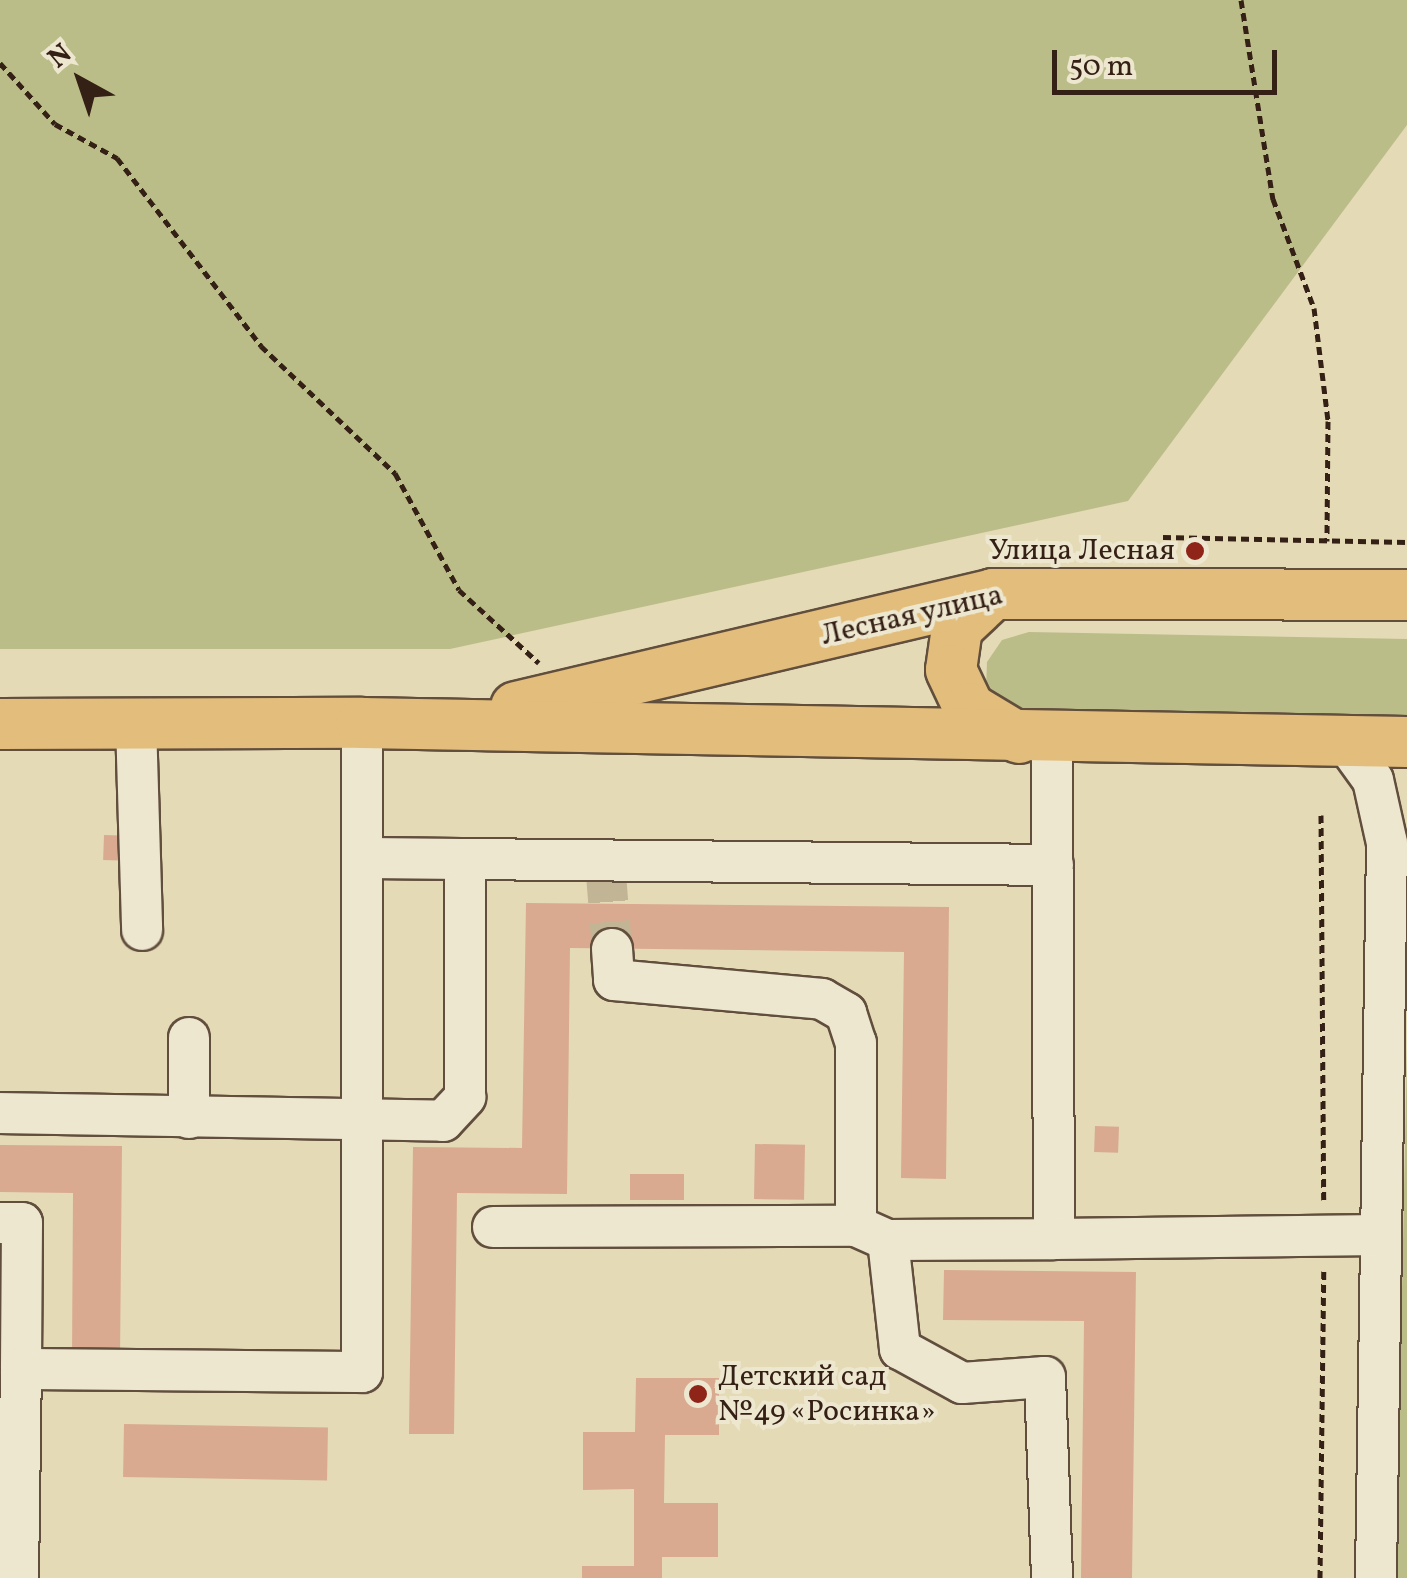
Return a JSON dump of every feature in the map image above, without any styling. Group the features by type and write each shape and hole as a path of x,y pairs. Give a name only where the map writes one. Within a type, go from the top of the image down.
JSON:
{"main road":[{"name":"Лесная улица","path":"426,726 574,696 993,594 1407,596"},
{"path":"993,594 958,628 951,670 969,708 1035,738"},
{"name":"Лесная улица","path":"0,724 362,724 1407,742"}],"street":[{"path":"136,723 142,930"},
{"path":"21,1369 362,1372 362,724"},
{"path":"1035,738 1052,865 1054,1239"},
{"path":"1344,740 1374,780 1387,843 1376,1578"},
{"path":"365,858 1052,865"},
{"path":"0,1112 363,1124 444,1121 465,1097 465,859"},
{"path":"612,949 614,980 822,999 846,1014 856,1044 872,1233 900,1349 962,1383 1046,1377 1052,1578"},
{"path":"189,1038 189,1118"},
{"path":"0,1223 22,1223 18,1578"},
{"path":"494,1227 1054,1239 1382,1235"}],"path":[{"path":"1241,0 1273,199 1314,308 1328,421 1327,541"},
{"path":"0,63 54,124 116,158 261,346 395,473 459,590 574,696"},
{"path":"1163,537 1407,542"},
{"path":"1320,1578 1324,1236 1321,815"}],"green space":[{"path":"0,0 1407,0 1407,125 1128,501 450,649 0,649"},
{"path":"1029,632 1407,639 1407,719 1008,711 986,689 987,662 1002,640"},
{"path":"1407,1051 1407,1578 1396,1578"}],"building":[{"path":"104,835 128,836 127,861 103,860"},
{"path":"526,903 949,907 946,1179 901,1178 904,952 570,948 567,1194 457,1193 454,1434 409,1434 413,1147 522,1148"},
{"path":"1095,1126 1119,1127 1118,1153 1094,1152"},
{"path":"755,1144 805,1145 804,1200 754,1199"},
{"path":"0,1145 122,1146 120,1358 72,1358 73,1193 0,1192"},
{"path":"630,1174 684,1174 684,1200 630,1200"},
{"path":"944,1270 1136,1272 1132,1578 1081,1578 1084,1321 943,1320"},
{"path":"636,1378 719,1378 719,1435 665,1435 664,1503 718,1503 718,1557 662,1557 662,1578 582,1578 582,1566 634,1566 634,1489 583,1490 583,1432 635,1432"},
{"path":"124,1424 328,1428 327,1481 123,1477"}],"tunnel":[{"path":"605,862 612,949"}],"place":[{"name":"Улица Лесная","path":"1195,551"},
{"name":"Детский сад №49 «Росинка»","path":"698,1394"}]}
